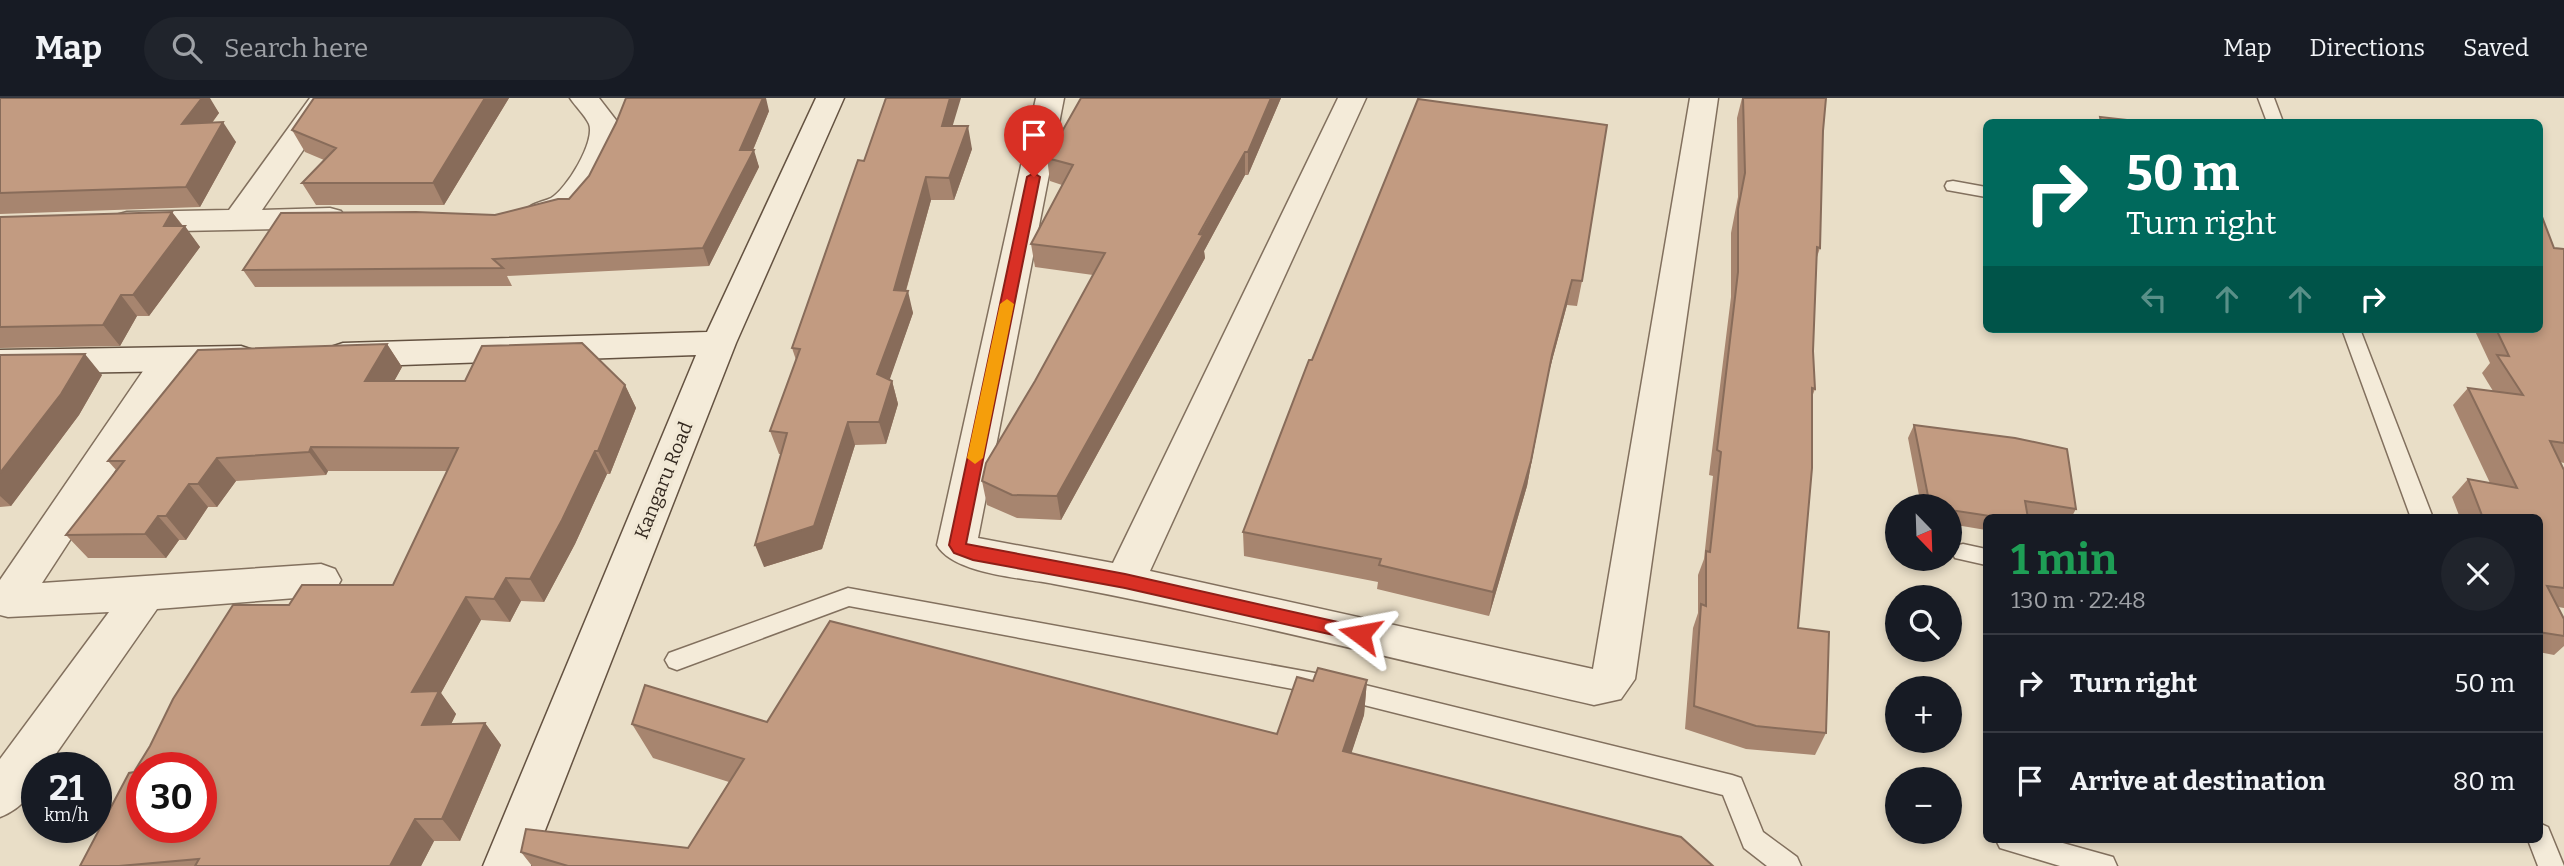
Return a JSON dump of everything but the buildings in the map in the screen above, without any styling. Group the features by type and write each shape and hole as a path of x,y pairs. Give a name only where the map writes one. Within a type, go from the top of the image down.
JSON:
{"street":[{"path":"240,218 325,98"},
{"path":"513,219 563,204 578,192 604,139 604,124 584,98"},
{"name":"Kangaru Road","path":"507,866 719,343 830,98"},
{"path":"1050,98 957,545 973,553 1125,581 1594,687 1606,685 1613,679 1704,98"},
{"path":"1125,581 1352,98"},
{"path":"93,223 359,217"},
{"path":"0,362 293,357 719,343"},
{"path":"4,601 169,360"},
{"path":"4,601 145,594 321,580"},
{"path":"0,796 145,594"}],"lane":[{"path":"2266,98 2274,119"},
{"path":"1953,187 1983,192"},
{"path":"2353,333 2420,514"},
{"path":"1963,552 1983,556"},
{"path":"677,660 848,597 1320,684 1732,786 1753,841 1788,866"},
{"path":"2020,843 2104,866"},
{"path":"2542,843 2551,866"}],"slow traffic":[{"path":"975,458 1007,304"}],"route":[{"path":"1034,177 957,545 960,549 973,553 1125,581 1360,634"}]}
